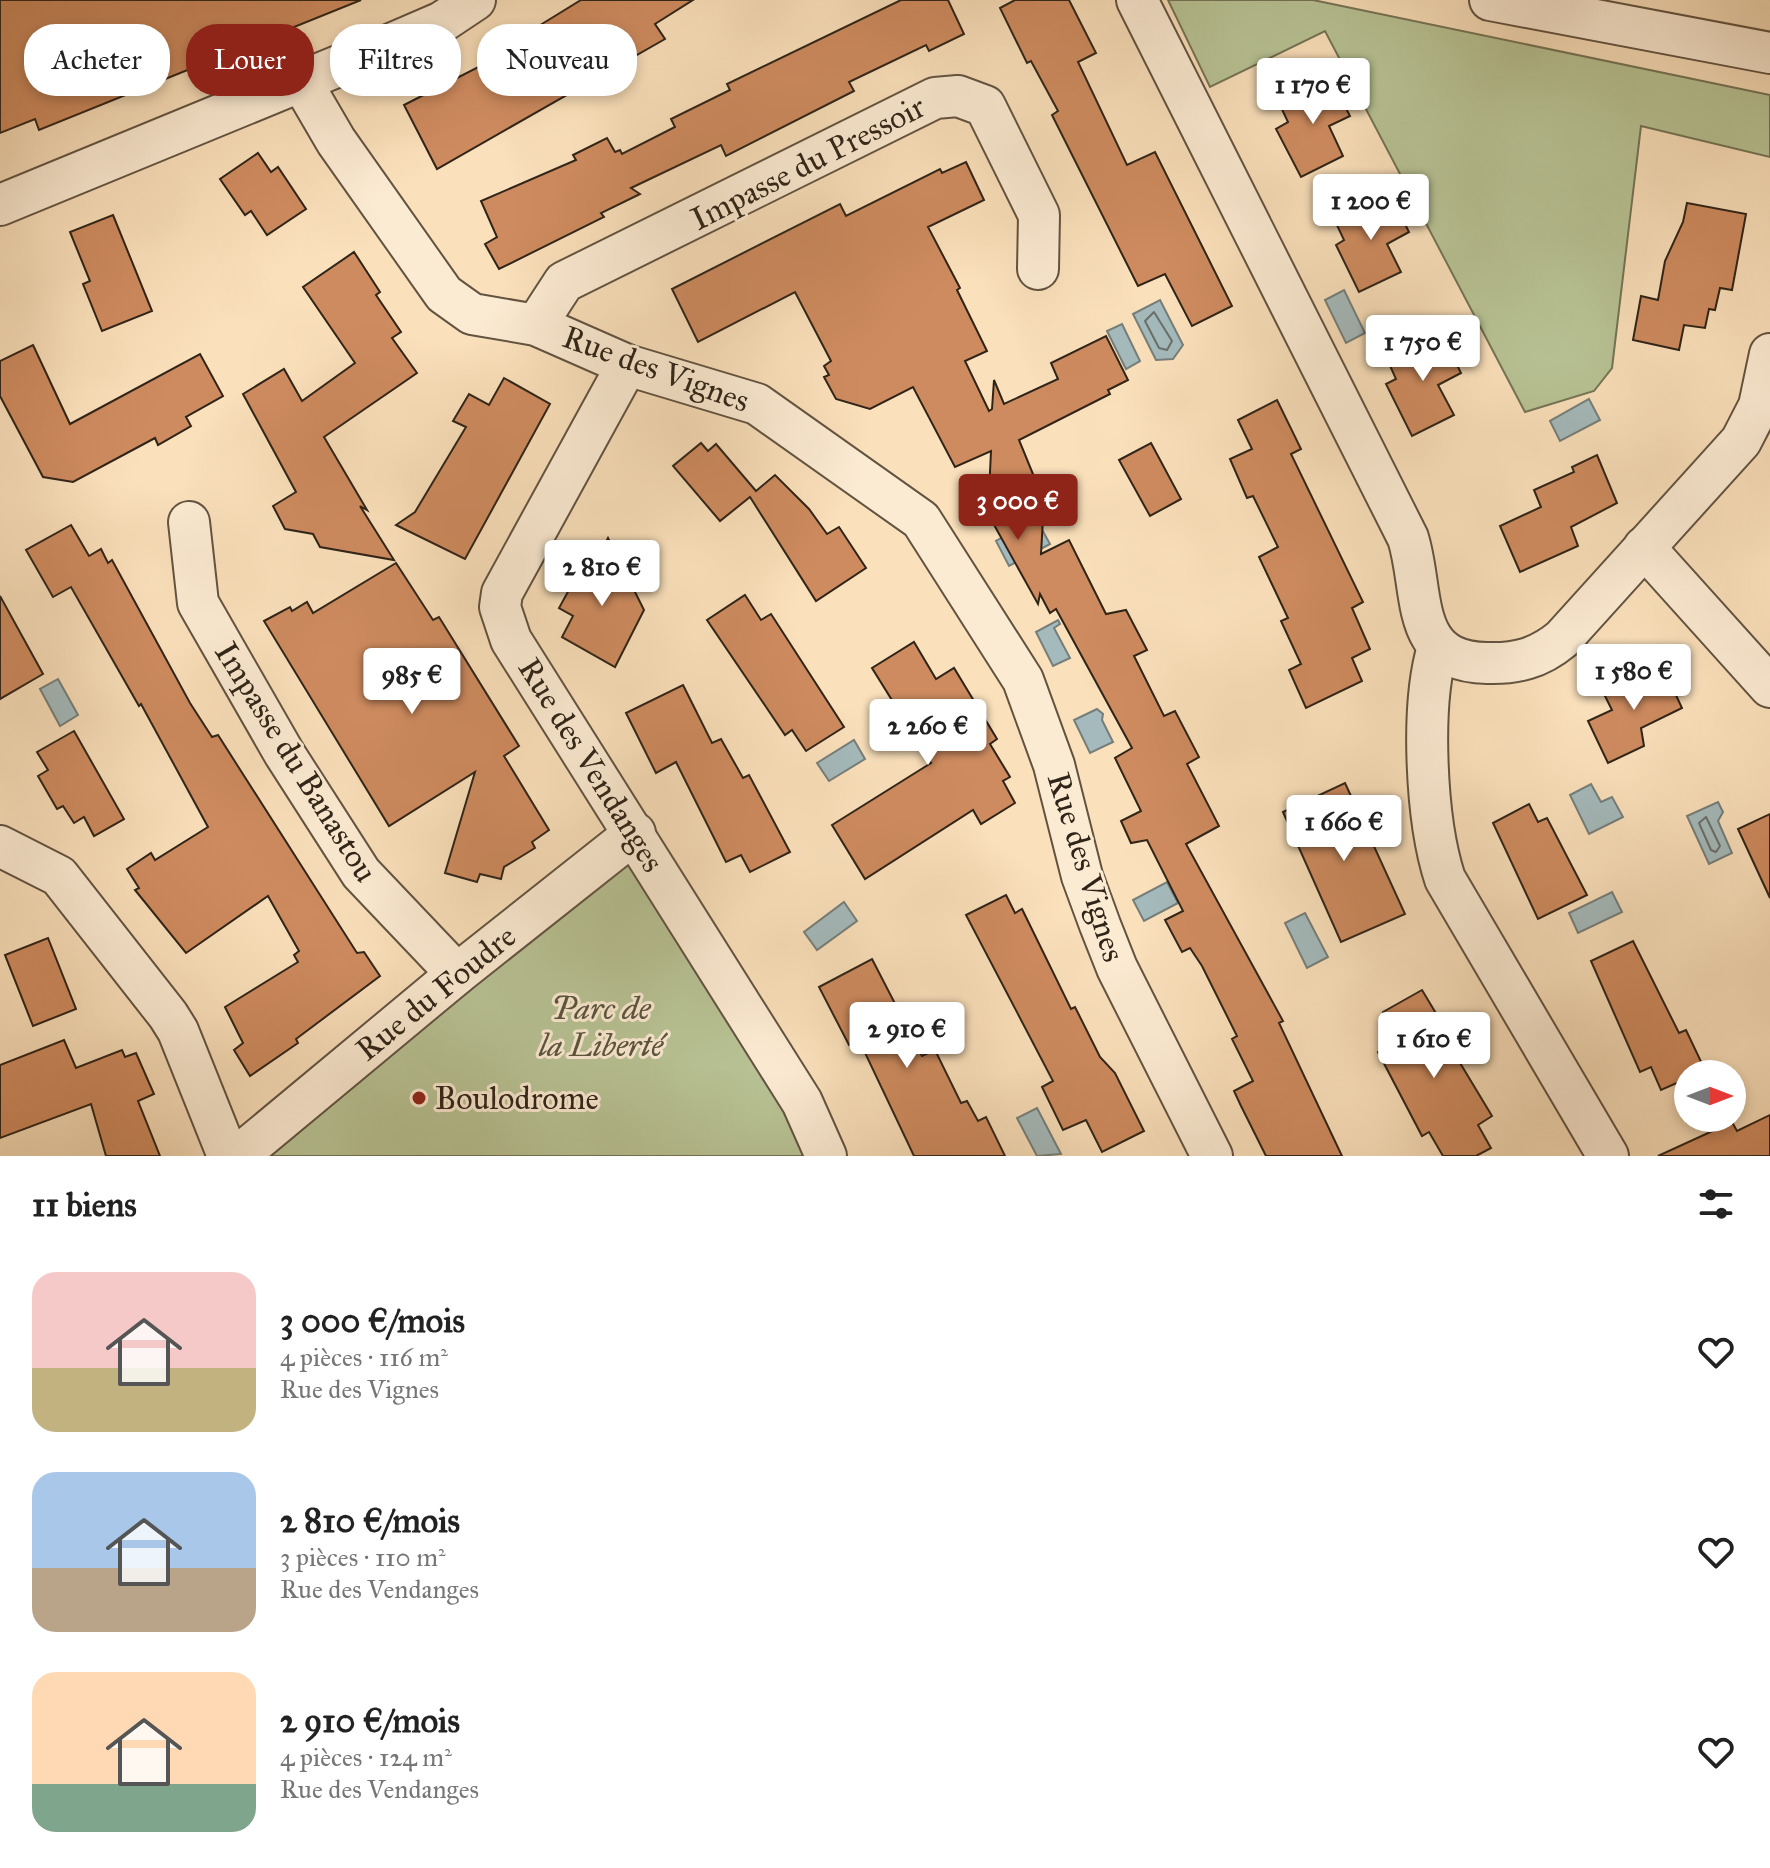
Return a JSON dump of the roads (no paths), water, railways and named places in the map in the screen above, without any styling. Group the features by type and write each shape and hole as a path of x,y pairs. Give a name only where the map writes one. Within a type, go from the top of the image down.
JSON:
{"street":[{"path":"314,76 442,22 475,0"},
{"path":"1137,0 1408,538 1414,557 1419,606 1427,630 1438,647 1459,660 1481,663 1527,660 1547,651 1741,441 1759,406 1770,354"},
{"path":"1490,0 1770,53"},
{"path":"1597,0 1770,34"},
{"path":"0,205 265,96"},
{"name":"Rue des Vignes","path":"310,96 336,141 444,294 457,306 472,314 536,325 627,365 757,404 921,520 1023,680 1043,728 1082,876 1105,940 1212,1156"},
{"name":"Impasse du Pressoir","path":"536,325 564,282 730,203 823,151 935,98 958,96 985,106 1039,215 1038,269"},
{"name":"Rue des Vendanges","path":"627,365 502,593 500,607 511,640 802,1102 826,1156"},
{"name":"Impasse du Banastou","path":"189,522 198,603 284,753 361,873 457,974"},
{"path":"1644,547 1770,687"},
{"path":"1438,647 1430,673 1427,708 1437,855 1445,879 1608,1156"},
{"name":"Rue du Foudre","path":"238,1156 457,974 635,833"},
{"path":"0,846 59,876 168,1015 178,1031 228,1156"}],"water":[{"path":"1344,290 1365,333 1346,343 1325,300"},
{"path":"1160,300 1183,345 1173,359 1156,360 1133,314"},
{"path":"1122,324 1140,361 1126,369 1107,331"},
{"path":"1589,399 1600,420 1560,441 1550,421"},
{"path":"1040,526 1050,544 1009,566 996,541 1021,527"},
{"path":"1058,620 1060,624 1054,628 1070,658 1053,666 1036,632"},
{"path":"58,679 78,715 60,726 40,689"},
{"path":"1097,709 1103,714 1102,720 1113,742 1090,753 1074,720"},
{"path":"854,740 865,759 829,781 817,763"},
{"path":"1591,784 1601,802 1612,797 1623,817 1589,834 1570,795"},
{"path":"1718,802 1723,812 1718,821 1732,853 1709,864 1687,816"},
{"path":"1167,882 1178,903 1144,921 1133,900"},
{"path":"1612,892 1622,912 1578,933 1569,913"},
{"path":"844,902 857,921 817,950 804,932"},
{"path":"1305,913 1328,957 1307,968 1285,923"},
{"path":"1037,1108 1061,1154 1037,1156 1017,1118"}],"place":[{"name":"Boulodrome","path":"419,1098"}],"park label":[{"name":"Parc de la Liberté","path":"601,1026"}]}
